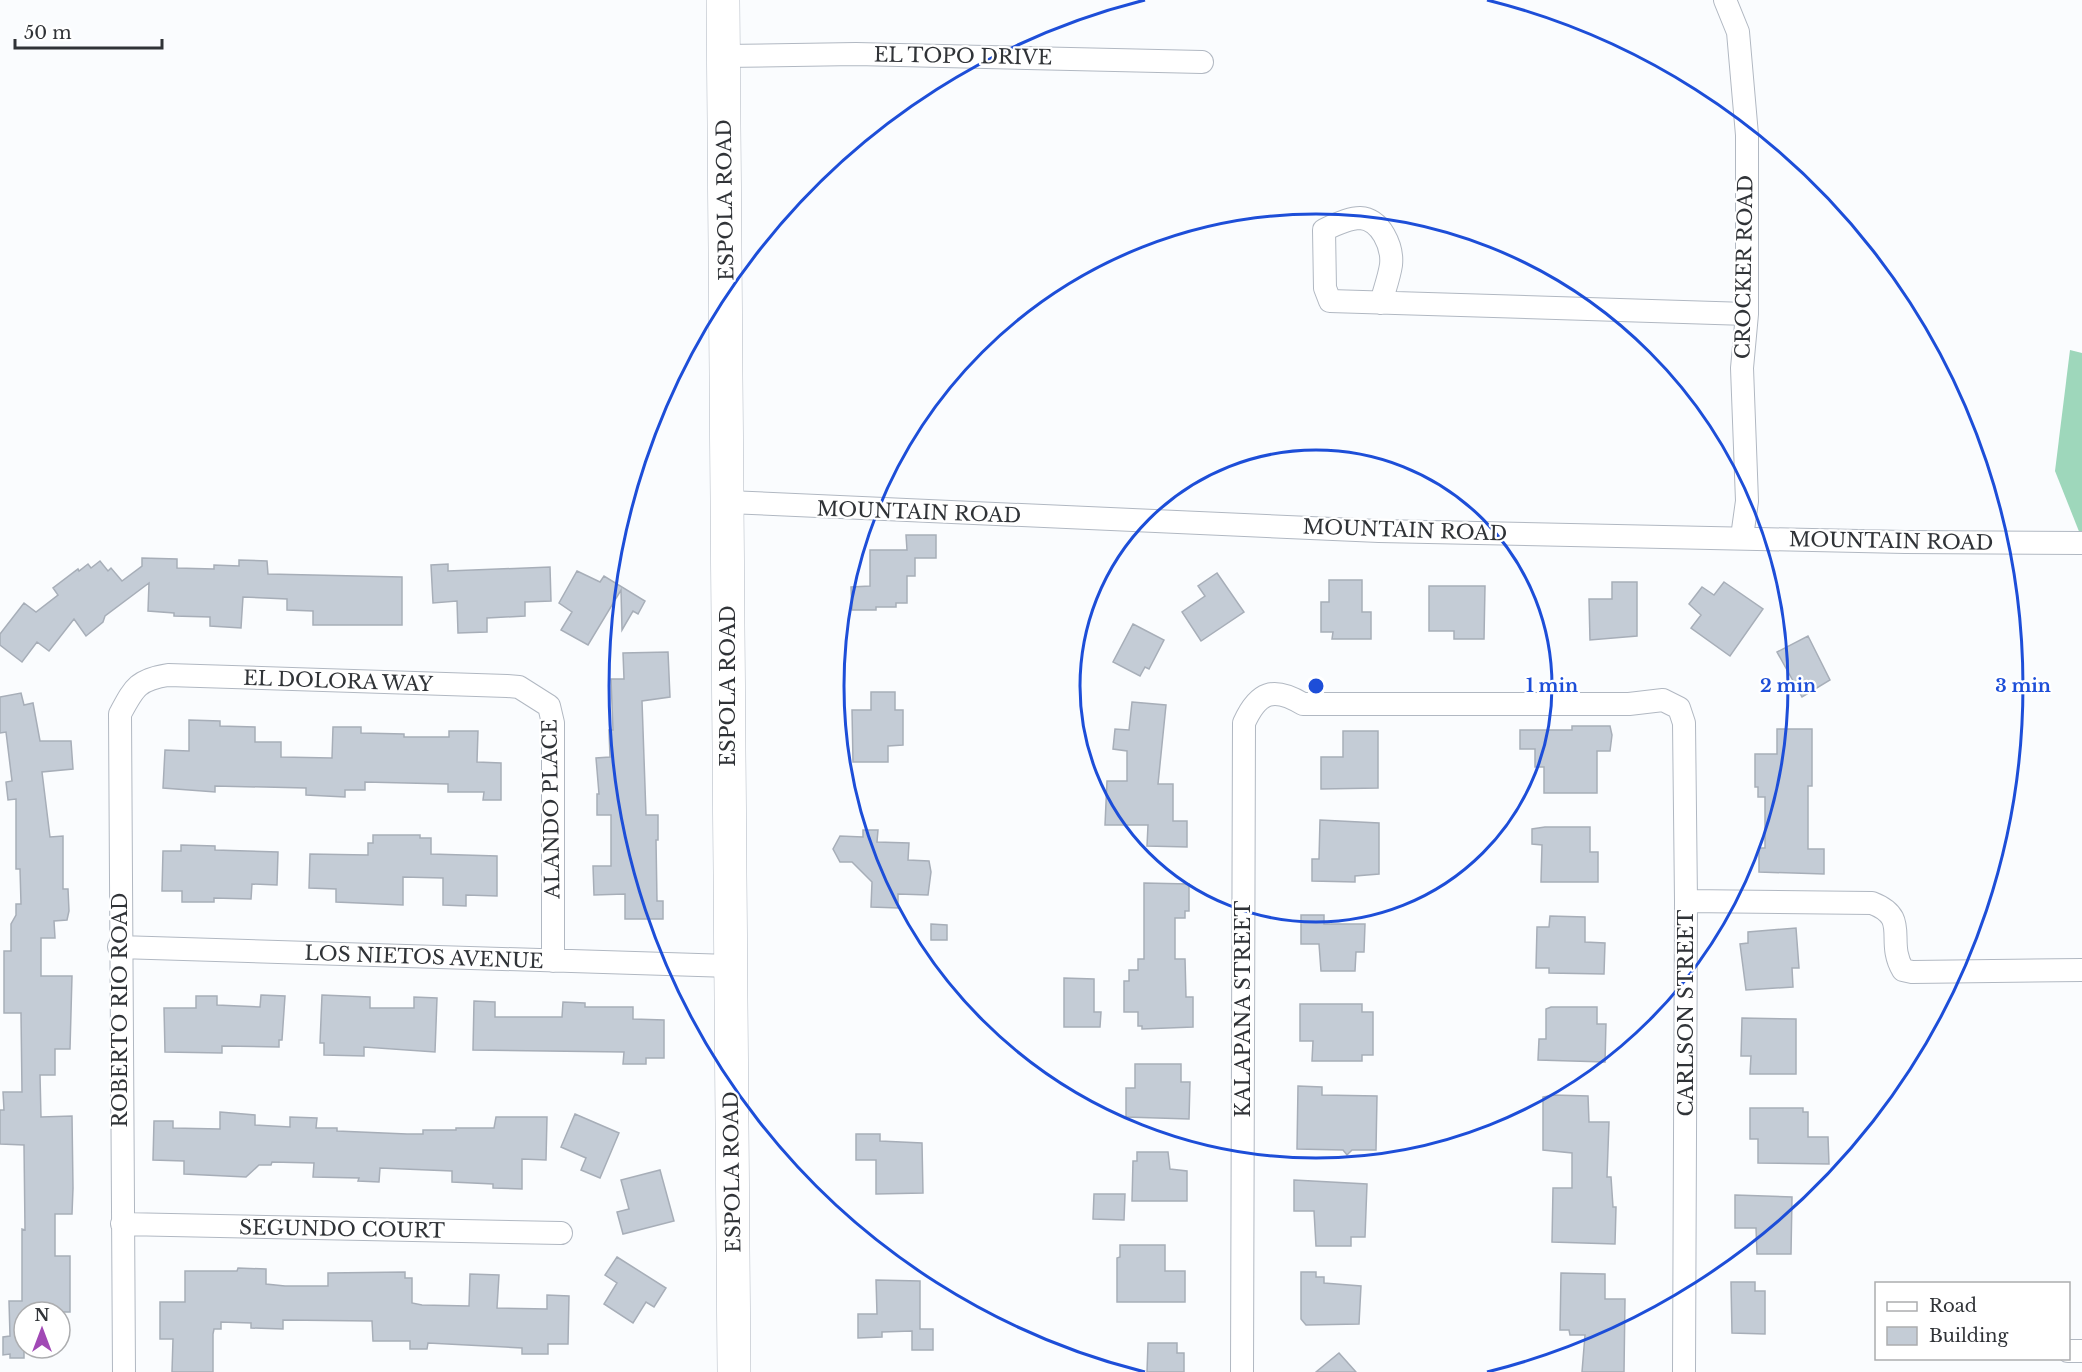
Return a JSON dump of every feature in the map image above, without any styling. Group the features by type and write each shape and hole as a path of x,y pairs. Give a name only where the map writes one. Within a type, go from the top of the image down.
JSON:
{"main road":[{"name":"ESPOLA ROAD","path":"723,0 734,1372"}],"street":[{"name":"CROCKER ROAD","path":"1725,0 1738,32 1746,135 1746,314 1742,368 1746,501 1742,537"},
{"name":"EL TOPO DRIVE","path":"723,56 856,54 1202,62"},
{"path":"1381,303 1746,314"},
{"name":"MOUNTAIN ROAD","path":"728,502 1379,531 1905,542 2082,543"},
{"name":"EL DOLORA WAY","path":"168,675 507,686"},
{"name":"ROBERTO RIO ROAD","path":"124,1372 119,947 120,714 135,687 152,678 168,675"},
{"name":"ALANDO PLACE","path":"507,686 519,687 549,706 553,723 553,961"},
{"name":"KALAPANA STREET","path":"1242,1372 1244,723 1252,704 1270,693 1286,694 1303,704"},
{"name":"CARLSON STREET","path":"1303,704 1629,704 1663,700 1679,708 1684,723 1686,901 1684,1372"},
{"path":"1686,901 1872,903 1886,909 1895,921 1896,958 1903,970 1912,972 2082,970"},
{"name":"LOS NIETOS AVENUE","path":"119,947 729,966"},
{"name":"SEGUNDO COURT","path":"122,1224 561,1233"}],"green space":[{"path":"2070,350 2082,353 2082,539 2055,471"}],"building":[{"path":"906,535 936,535 936,558 915,558 915,576 907,576 907,603 896,603 896,607 876,607 876,610 852,610 851,587 870,586 870,550 907,550"},
{"path":"142,558 177,559 177,568 214,569 214,565 239,566 239,560 267,561 268,574 402,577 402,625 313,625 313,611 287,610 287,599 243,597 241,628 210,626 210,617 174,616 174,613 148,611 149,583 105,616 103,622 86,636 74,619 49,651 37,642 22,662 0,645 0,634 24,603 36,612 58,595 53,588 78,569 79,571 88,564 91,568 100,561 108,571 111,568 122,581 142,566"},
{"path":"448,564 448,571 550,567 551,601 525,602 525,616 487,618 487,632 458,633 457,601 433,603 431,565"},
{"path":"577,571 600,582 604,576 645,601 638,614 633,611 622,630 621,590 588,645 561,630 572,612 559,603"},
{"path":"1217,573 1244,612 1201,641 1182,612 1205,596 1198,586"},
{"path":"1329,580 1362,580 1362,612 1371,612 1371,639 1332,639 1333,632 1321,632 1321,602 1329,602"},
{"path":"1612,582 1637,582 1637,636 1590,640 1589,599 1612,599"},
{"path":"1724,582 1763,609 1730,656 1691,628 1701,615 1689,604 1702,587 1714,595"},
{"path":"1429,586 1485,586 1484,639 1454,639 1454,631 1429,631"},
{"path":"1133,624 1164,640 1149,669 1145,667 1140,676 1113,662"},
{"path":"1808,636 1830,680 1802,697 1777,652"},
{"path":"668,652 670,697 642,701 646,815 658,815 657,901 663,901 663,919 625,919 625,894 594,895 593,866 611,866 611,815 597,815 597,794 599,794 596,758 610,757 609,730 613,730 611,679 624,679 623,653"},
{"path":"871,692 895,692 895,710 903,710 903,745 888,746 888,762 853,762 852,710 871,710"},
{"path":"21,693 24,705 33,703 40,741 71,741 73,769 42,772 50,837 63,836 63,889 68,889 69,911 67,920 54,921 55,938 41,938 41,976 72,976 70,1049 55,1049 55,1075 40,1075 41,1117 72,1116 72,1214 55,1214 55,1256 70,1256 70,1300 22,1300 22,1229 25,1230 24,1145 0,1144 0,1110 4,1110 3,1092 22,1092 21,1013 4,1013 4,951 11,951 11,924 16,915 16,904 21,904 20,869 16,869 16,799 8,800 6,782 12,781 6,732 0,733 0,697"},
{"path":"1132,702 1166,705 1158,784 1173,784 1173,821 1187,821 1187,847 1147,846 1148,825 1105,825 1107,781 1127,781 1127,751 1113,749 1115,729 1129,730"},
{"path":"189,720 220,721 220,726 255,727 255,742 281,742 281,757 332,758 333,727 361,727 361,733 404,734 404,737 449,737 449,731 478,731 477,762 501,763 501,800 483,800 484,792 448,792 448,784 365,782 365,790 345,790 345,797 306,795 306,788 215,786 215,792 163,788 165,750 189,751"},
{"path":"1572,726 1610,726 1612,735 1610,751 1597,751 1597,793 1544,793 1544,767 1535,767 1535,749 1520,749 1520,730 1572,730"},
{"path":"1777,729 1812,729 1812,786 1808,786 1808,849 1824,849 1824,874 1759,872 1759,848 1765,848 1765,797 1758,797 1758,787 1755,787 1755,754 1777,754"},
{"path":"1343,731 1378,731 1378,788 1321,789 1321,757 1343,757"},
{"path":"1320,820 1379,823 1379,874 1355,876 1355,882 1312,881 1312,859 1319,859"},
{"path":"1590,827 1590,852 1598,852 1598,882 1541,882 1542,845 1532,844 1532,829"},
{"path":"863,830 878,830 877,842 909,843 908,860 929,861 931,872 928,895 898,894 898,908 871,907 872,882 852,862 840,862 833,849 840,836 863,837"},
{"path":"373,835 420,835 420,838 431,838 431,854 497,856 497,896 466,895 466,906 443,905 443,878 403,877 403,905 336,902 336,889 309,888 310,854 368,855 368,843 373,843"},
{"path":"181,845 215,846 215,850 278,852 277,885 252,884 251,899 214,898 214,902 182,902 182,891 162,891 163,851 181,851"},
{"path":"1144,883 1189,884 1189,911 1185,911 1185,918 1175,918 1175,959 1185,959 1186,997 1193,997 1193,1027 1142,1029 1142,1026 1138,1026 1138,1012 1124,1012 1124,981 1129,981 1129,970 1138,970 1138,959 1144,959"},
{"path":"1301,915 1324,915 1324,924 1365,924 1364,952 1356,952 1355,971 1321,971 1319,944 1301,944"},
{"path":"1550,916 1585,917 1585,942 1605,943 1604,974 1549,973 1549,968 1536,968 1537,927 1549,927"},
{"path":"931,924 947,925 947,940 931,940"},
{"path":"1796,928 1799,968 1792,968 1793,987 1746,990 1740,944 1748,943 1748,932"},
{"path":"1064,978 1094,979 1094,1012 1101,1012 1100,1027 1064,1027"},
{"path":"261,995 285,996 282,1040 279,1040 279,1047 222,1046 222,1053 165,1052 164,1008 196,1008 196,996 217,996 217,1005 260,1007"},
{"path":"322,995 370,997 370,1008 414,1008 414,997 437,998 435,1052 364,1047 364,1056 324,1055 324,1043 320,1043"},
{"path":"474,1001 495,1002 495,1017 562,1017 563,1002 585,1003 585,1007 633,1007 633,1019 664,1020 664,1058 646,1058 646,1064 623,1064 624,1052 473,1050"},
{"path":"1300,1004 1362,1004 1362,1012 1373,1012 1373,1055 1362,1055 1362,1061 1312,1061 1313,1041 1300,1041"},
{"path":"1551,1007 1597,1007 1597,1024 1606,1024 1605,1062 1538,1060 1539,1039 1546,1039 1546,1009"},
{"path":"1742,1018 1796,1019 1796,1074 1750,1074 1751,1056 1741,1056"},
{"path":"1135,1064 1181,1064 1181,1082 1190,1082 1189,1119 1126,1117 1126,1088 1135,1088"},
{"path":"1298,1086 1322,1087 1322,1095 1377,1096 1376,1150 1352,1150 1347,1155 1343,1150 1297,1149"},
{"path":"1588,1096 1589,1122 1609,1122 1607,1177 1611,1177 1613,1207 1616,1207 1615,1244 1552,1242 1553,1188 1572,1188 1572,1153 1543,1150 1543,1097"},
{"path":"1750,1108 1803,1108 1803,1112 1808,1112 1808,1137 1828,1137 1829,1164 1758,1163 1758,1139 1750,1139"},
{"path":"220,1112 255,1115 255,1125 290,1127 290,1117 317,1118 316,1128 407,1134 423,1134 423,1130 494,1128 496,1117 547,1117 546,1160 522,1159 522,1189 493,1188 493,1184 452,1182 452,1171 380,1168 379,1182 358,1181 359,1178 313,1177 314,1163 272,1162 271,1165 259,1165 246,1177 184,1174 184,1161 153,1160 154,1121 173,1121 173,1128 220,1129"},
{"path":"575,1114 619,1133 600,1178 581,1170 586,1158 561,1147"},
{"path":"856,1134 880,1134 880,1141 922,1143 923,1193 876,1194 876,1160 856,1160"},
{"path":"1137,1152 1168,1152 1170,1169 1187,1171 1187,1201 1132,1201 1133,1161 1137,1161"},
{"path":"660,1170 674,1221 623,1234 617,1212 629,1209 621,1180"},
{"path":"1294,1180 1367,1184 1365,1237 1351,1237 1351,1246 1316,1246 1314,1211 1294,1211"},
{"path":"1094,1194 1125,1194 1124,1220 1093,1219"},
{"path":"1735,1195 1792,1197 1791,1254 1757,1254 1756,1228 1735,1228"},
{"path":"1120,1245 1165,1245 1165,1271 1185,1271 1185,1302 1117,1302 1117,1258 1120,1257"},
{"path":"617,1257 666,1288 654,1307 646,1302 633,1323 604,1304 617,1283 605,1275"},
{"path":"238,1268 266,1269 266,1284 285,1286 328,1286 328,1273 405,1272 405,1278 412,1278 412,1303 422,1305 469,1306 470,1274 499,1275 497,1308 547,1309 547,1295 569,1296 568,1344 548,1344 548,1354 522,1354 522,1348 428,1343 427,1349 410,1349 410,1341 373,1341 372,1321 283,1320 283,1329 251,1328 251,1323 221,1322 221,1329 214,1329 213,1334 213,1372 172,1372 173,1339 160,1339 160,1302 185,1302 185,1271 237,1271"},
{"path":"1301,1272 1316,1272 1316,1277 1324,1277 1324,1283 1361,1286 1359,1324 1306,1325 1301,1319"},
{"path":"1561,1273 1605,1274 1605,1299 1625,1299 1624,1372 1582,1372 1585,1335 1570,1335 1569,1330 1560,1330"},
{"path":"876,1280 920,1281 920,1329 933,1329 933,1350 912,1350 912,1331 882,1332 882,1337 858,1338 858,1314 877,1314"},
{"path":"1731,1282 1755,1282 1755,1291 1765,1291 1765,1334 1732,1333"},
{"path":"9,1301 12,1301 12,1358 10,1354 3,1355 3,1337 10,1336"},
{"path":"1148,1343 1177,1343 1177,1353 1184,1353 1184,1372 1147,1372"},
{"path":"1339,1353 1356,1372 1316,1372"}]}
